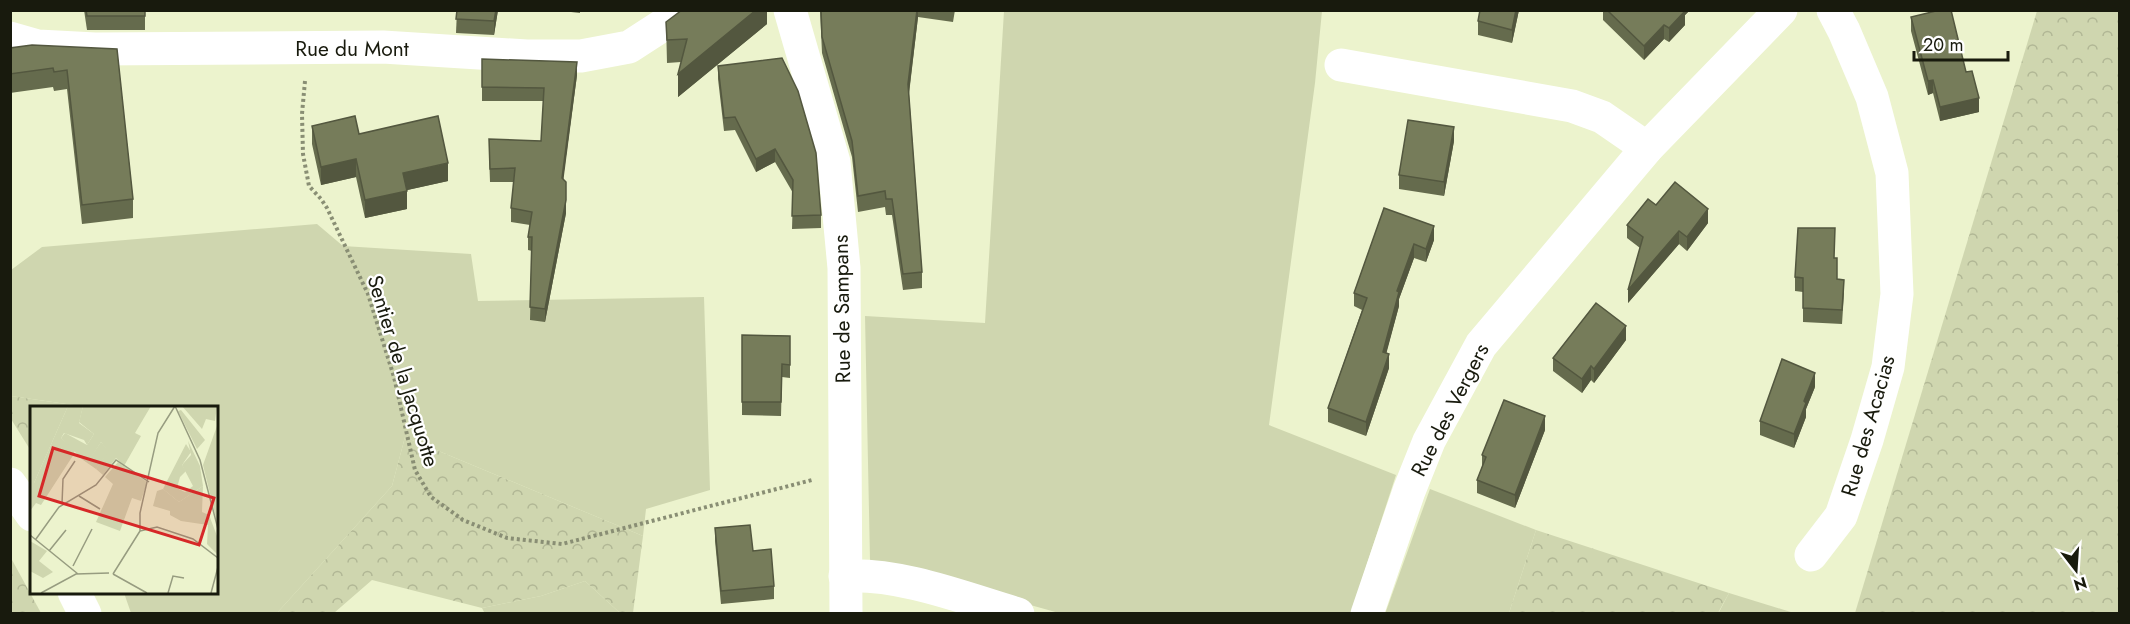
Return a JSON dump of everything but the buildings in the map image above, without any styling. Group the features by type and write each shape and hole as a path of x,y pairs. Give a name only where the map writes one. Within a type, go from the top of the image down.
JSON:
{"street":[{"name":"Rue du Mont","path":"10,38 38,46 95,49 383,47 527,56 581,56 629,47 682,10"},
{"name":"Rue de Sampans","path":"790,10 834,162 844,268 846,614"},
{"name":"Rue des Vergers","path":"1367,614 1409,491 1429,441 1481,345 1647,148 1781,10"},
{"name":"Rue des Acacias","path":"1811,555 1840,516 1867,440 1888,368 1897,294 1892,173 1872,96 1833,10"},
{"path":"1341,65 1572,106 1602,117 1647,148"},
{"path":"10,484 30,512"},
{"path":"845,576 862,575 895,579 1018,614"},
{"path":"75,594 85,614"}],"path":[{"name":"Sentier de la Jacquotte","path":"309,48 302,114 303,154 309,186 327,208 368,294 394,377 415,470 431,497 463,520 507,538 562,544 845,471"}],"green space":[{"path":"1004,11 1322,11 1315,83 1269,425 1396,475 1351,613 1059,613 870,560 865,316 985,323"},
{"path":"2037,11 2119,11 2119,613 1855,613"},
{"path":"317,224 343,246 471,254 478,301 704,297 710,490 646,509 643,536 405,437 392,486 277,613 131,613 124,594 218,594 218,406 80,406 11,396 11,270 42,247"},
{"path":"11,396 80,406 30,406 30,449 11,419"},
{"path":"405,437 643,536 633,613 620,613 585,581 541,596 482,608 372,580 334,613 277,613 392,486"},
{"path":"1430,489 1536,530 1509,613 1385,614"},
{"path":"1536,530 1729,593 1718,613 1509,613"},
{"path":"11,558 41,613 11,613"},
{"path":"585,581 620,613 485,614 482,608 541,596"},
{"path":"1729,593 1794,613 1718,614"}]}
